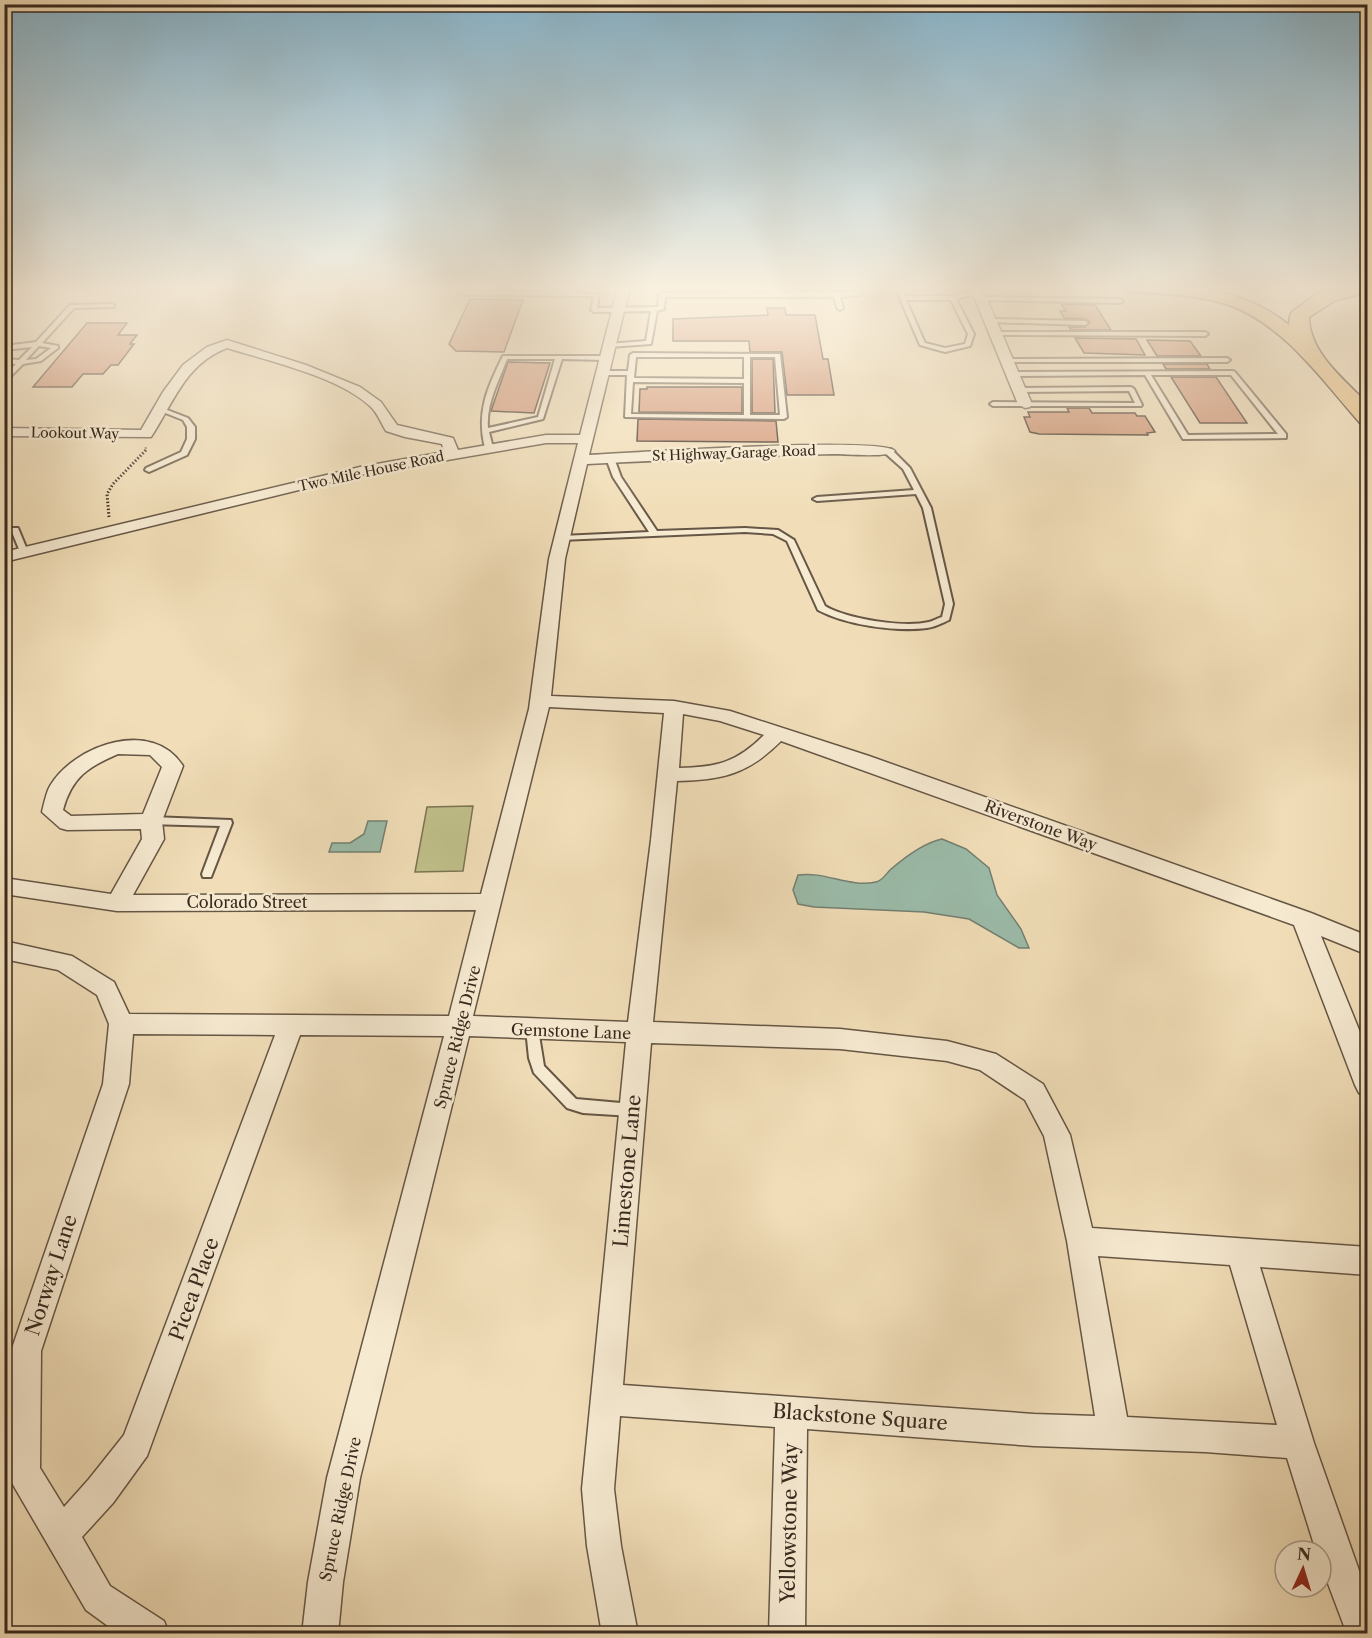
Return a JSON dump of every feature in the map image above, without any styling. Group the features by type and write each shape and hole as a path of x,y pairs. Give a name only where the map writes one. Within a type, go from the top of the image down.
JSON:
{"highway":[{"path":"1319,363 1368,418"}],"street":[{"path":"146,434 190,363"},
{"path":"285,363 369,399 385,415 391,428 413,436 431,436 448,441 452,454"},
{"path":"586,439 604,363"},
{"path":"1008,363 1025,404"},
{"name":"Lookout Way","path":"4,432 146,434"},
{"name":"Two Mile House Road","path":"4,557 360,471 546,439 586,439"},
{"name":"Spruce Ridge Drive","path":"320,1634 324,1576 347,1465 460,1026 540,701 548,659 554,572 586,439"},
{"name":"St Highway Garage Road","path":"580,460 734,452 856,449 888,451"},
{"name":"Riverstone Way","path":"540,701 674,707 715,713 778,732 1303,919 1368,946"},
{"name":"Limestone Lane","path":"620,1634 604,1546 598,1489 639,1034 674,707"},
{"path":"668,775 713,773 736,767 756,755 778,732"},
{"path":"117,903 153,839 151,821 173,766 155,749 116,747 86,760 59,788 52,812 67,824 151,821"},
{"name":"Colorado Street","path":"4,886 117,903 490,902"},
{"path":"1303,919 1368,1085"},
{"name":"Norway Lane","path":"4,950 64,962 106,989 120,1024 116,1084 26,1351 24,1472 98,1598 151,1634"},
{"name":"Gemstone Lane","path":"120,1024 460,1026 840,1040 947,1051 987,1061 1034,1092 1057,1135 1081,1241"},
{"name":"Picea Place","path":"62,1534 101,1491 136,1445 291,1025"},
{"path":"1114,1432 1081,1241 1368,1262"},
{"path":"1241,1252 1298,1443 1338,1565 1365,1634"},
{"name":"Blackstone Square","path":"606,1399 1034,1430 1114,1432 1298,1443"},
{"name":"Yellowstone Way","path":"787,1634 791,1412"}],"lane":[{"path":"4,381 21,363"},
{"path":"489,448 483,431 483,415 503,363"},
{"path":"483,431 541,418 557,363"},
{"path":"632,363 627,417 784,417 779,363"},
{"path":"747,363 747,417"},
{"path":"602,373 630,377 747,381"},
{"path":"1013,374 1233,373 1283,436 1186,437 1148,375"},
{"path":"993,404 1139,405 1131,389 1019,390"},
{"path":"149,470 184,453 191,439 191,427 186,419 160,409"},
{"path":"561,537 745,530 776,532 790,540 821,608 830,615 849,621 929,625 946,618 949,604 935,534 927,508 906,468 888,451"},
{"path":"610,458 617,477 655,535"},
{"path":"817,499 919,492"},
{"path":"4,530 15,530 24,552"},
{"path":"151,821 227,823 207,874"},
{"path":"532,1029 538,1069 572,1104 582,1107 632,1110"}],"path":[{"path":"109,518 107,494 113,484 145,453 146,434"}],"green space":[{"path":"473,806 463,871 415,872 427,807"}],"shaded area":[{"path":"368,821 387,821 380,852 329,852 332,843 350,843 364,834"},
{"path":"942,839 966,849 989,868 997,895 1021,929 1029,948 1019,948 969,919 924,912 814,907 798,904 793,890 798,875 818,875 856,883 876,882 915,851"}],"building":[{"path":"53,363 119,363 111,365 103,374 83,374 72,387 33,387"},
{"path":"508,363 550,363 534,413 491,411"},
{"path":"752,363 773,363 775,413 752,413"},
{"path":"783,363 829,363 834,395 787,395"},
{"path":"1163,364 1207,364 1210,369 1166,369"},
{"path":"1171,377 1216,377 1247,423 1200,423"},
{"path":"647,387 742,387 742,413 639,412 640,389 647,389"},
{"path":"1067,408 1089,408 1092,413 1135,413 1137,416 1145,416 1155,432 1147,433 1148,435 1030,432 1024,417 1030,417 1028,412 1069,412"},
{"path":"638,419 776,421 778,442 637,441"}]}
